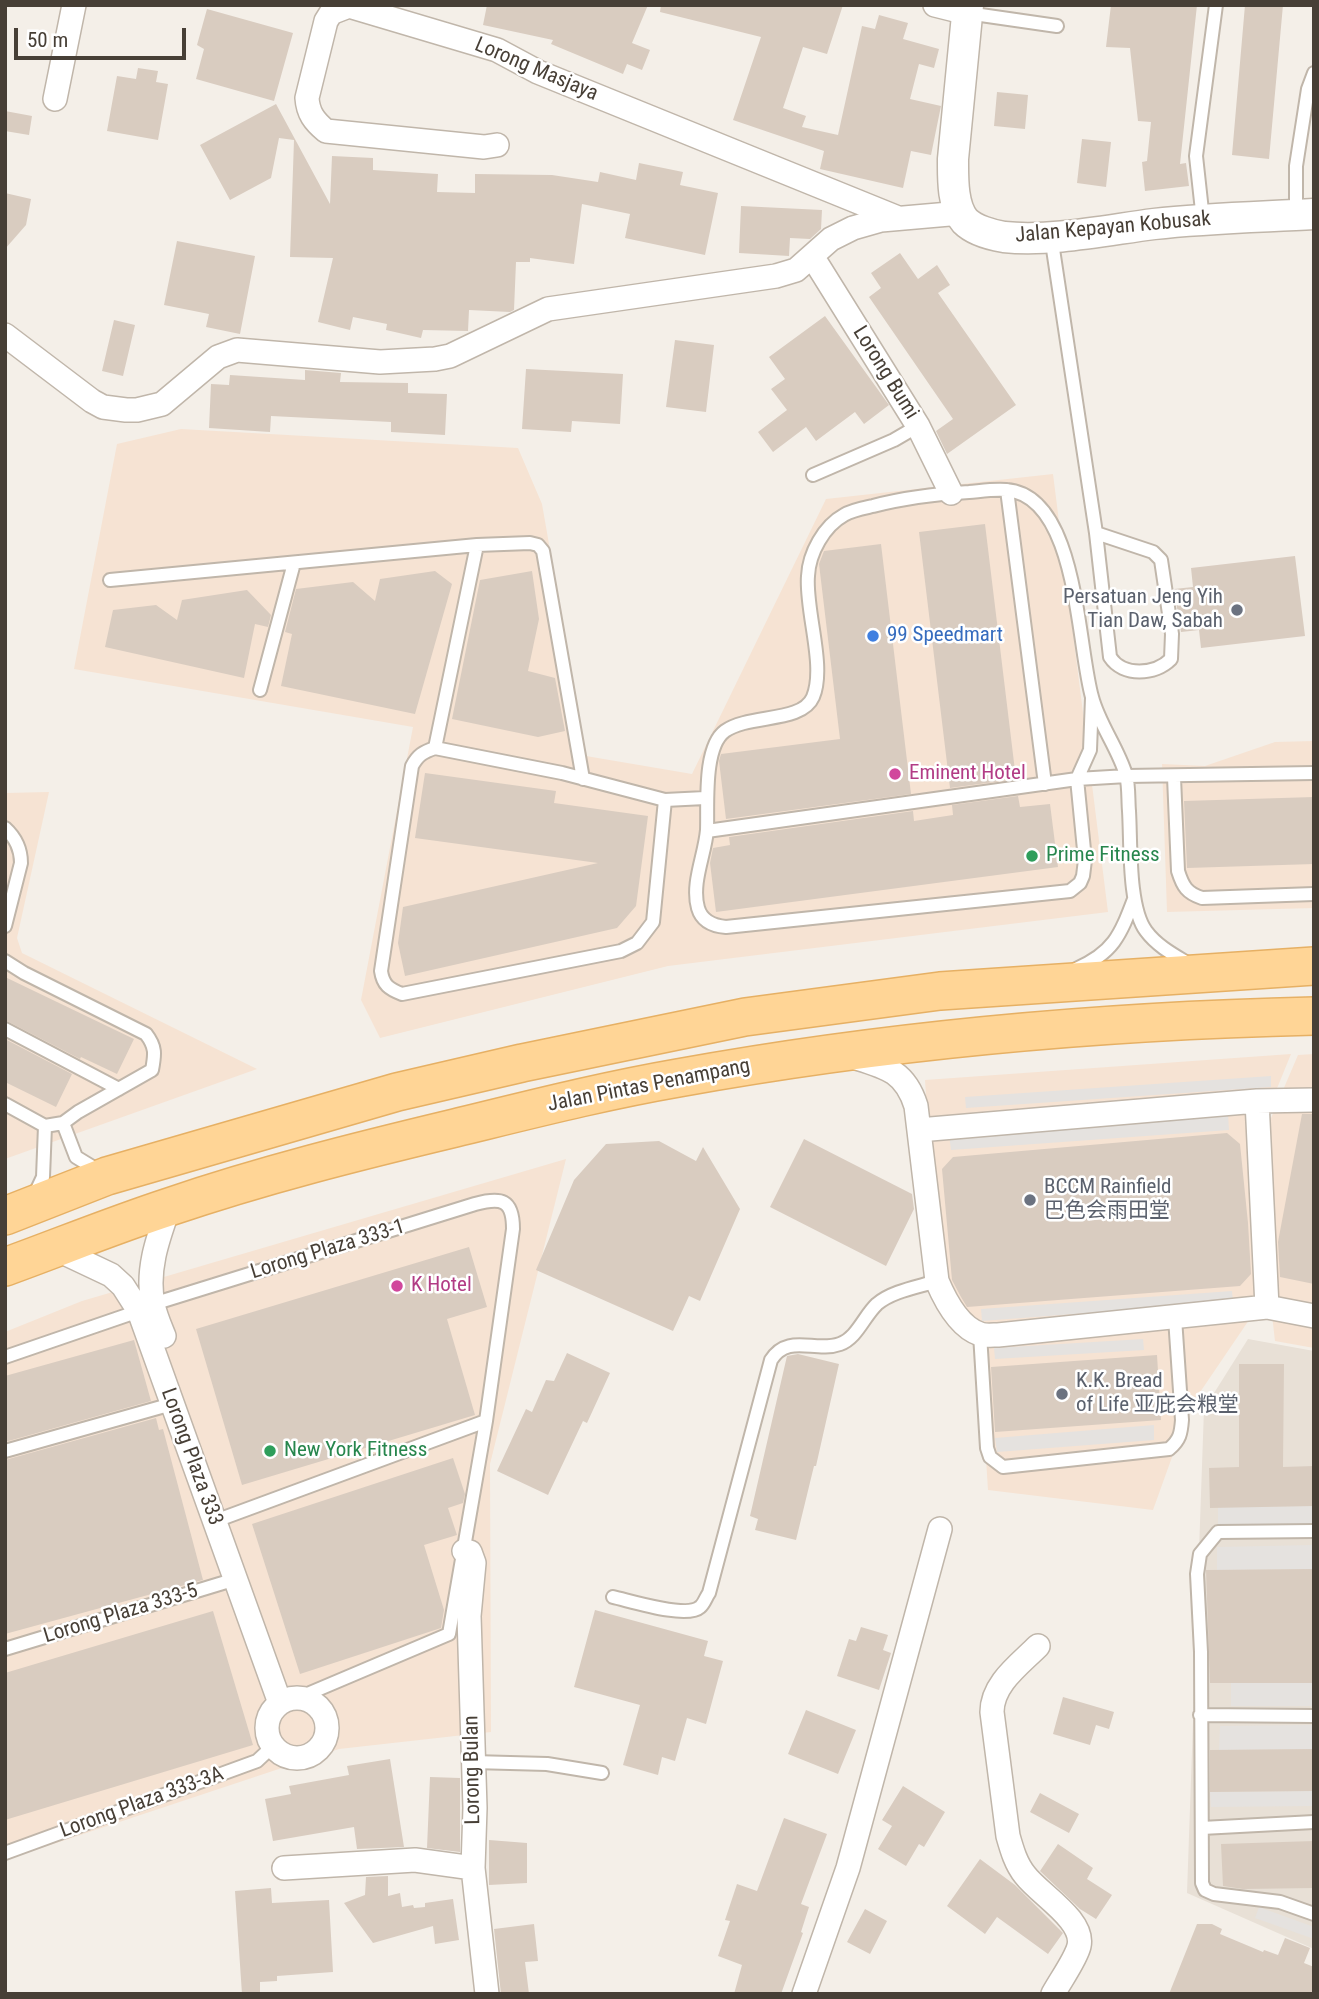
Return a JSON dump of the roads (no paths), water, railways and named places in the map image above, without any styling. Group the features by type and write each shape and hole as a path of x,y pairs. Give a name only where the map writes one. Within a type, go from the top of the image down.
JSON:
{"main road":[{"path":"17,1211 107,1176 397,1092 536,1060 759,1015 940,991 1314,966"},
{"name":"Jalan Pintas Penampang","path":"5,1267 169,1207 379,1146 676,1078 837,1052 1092,1026 1314,1016"}],"street":[{"path":"55,99 74,5"},
{"path":"935,5 968,9 953,159 956,198 961,213"},
{"name":"Lorong Masjaya","path":"498,145 484,147 326,131 315,122 308,110 307,98 326,22 331,13 349,6 497,50 538,72 899,218"},
{"name":"Jalan Kepayan Kobusak","path":"961,213 965,221 979,230 1003,237 1051,236 1203,220 1305,215"},
{"name":"Lorong Masjaya","path":"5,335 103,407 137,410 169,400 218,357 237,350 380,362 435,359 450,356 548,309 776,276 796,270 842,232 899,218 961,213"},
{"name":"Lorong Bumi","path":"812,256 918,426 951,493"},
{"path":"837,1052 877,1064 905,1081 916,1106 937,1281 945,1301 957,1317 980,1334 998,1335 1267,1307 1314,1316"},
{"path":"919,1130 1257,1101 1314,1100"},
{"path":"1257,1101 1267,1307"},
{"name":"Lorong Plaza 333","path":"169,1207 155,1245 146,1308 172,1404 236,1579 289,1700"},
{"name":"Lorong Plaza 333","path":"56,1248 111,1275 146,1308 226,1517 289,1700"},
{"path":"804,1994 848,1868 940,1529"},
{"name":"Lorong Bulan","path":"464,1551 470,1552 474,1563 469,1616 473,1868 487,1994"},
{"path":"1038,1646 996,1689 992,1712 1012,1851 1026,1877 1076,1927 1079,1935 1079,1947 1054,1994"},
{"path":"289,1700 316,1704 322,1712 327,1730 324,1740 310,1755 301,1758 281,1753 273,1746 267,1728 273,1710 289,1700"},
{"path":"284,1868 415,1860 473,1868"}],"lane":[{"path":"1203,220 1196,156 1216,5"},
{"path":"968,9 1057,26"},
{"path":"1305,215 1296,166 1308,89 1314,73"},
{"path":"1051,236 1096,533 1110,657 1115,665 1122,669 1140,671 1164,666 1171,659 1172,634 1161,560 1153,552 1096,533"},
{"path":"813,475 894,440 918,426"},
{"path":"1007,490 1045,784"},
{"path":"1092,698 1090,750 1077,779 1085,860 1080,883 1070,891 726,927 712,925 698,908 696,891 707,831 705,797 715,746 723,732 745,721 794,713 812,700 817,673 808,576 819,540 844,515 908,497 1007,490 1028,495 1038,503 1056,535 1074,590 1092,698 1127,776 1134,899 1140,922 1166,950 1205,973"},
{"path":"435,748 477,545"},
{"path":"110,580 477,545 538,545 543,551 583,779"},
{"path":"260,690 295,564"},
{"path":"665,800 653,922 637,943 621,951 402,994 389,989 383,982 381,971 412,766 417,756 435,748 583,779 665,800 705,797"},
{"path":"707,831 1077,779 1314,773"},
{"path":"1174,777 1178,871 1182,885 1188,893 1202,898 1314,894"},
{"path":"5,828 17,842 21,854 5,926"},
{"path":"1043,984 1103,955 1119,936 1134,899"},
{"path":"5,961 146,1034 153,1043 156,1054 152,1069 63,1123 45,1126 5,1104"},
{"path":"5,1029 119,1088"},
{"path":"63,1123 76,1157 107,1176"},
{"path":"17,1211 43,1177 45,1126"},
{"name":"Lorong Plaza 333-1","path":"5,1357 146,1308 492,1199 503,1201 509,1207 513,1216 513,1229 486,1421"},
{"path":"613,1597 680,1612 691,1612 701,1607 709,1593 771,1360 782,1347 841,1344 851,1337 877,1304 890,1296 937,1281"},
{"path":"980,1334 987,1448 990,1457 1003,1466 1169,1449 1177,1443 1181,1435 1182,1420 1175,1318"},
{"path":"5,1451 172,1404"},
{"path":"226,1517 486,1421 449,1634 289,1700"},
{"path":"1314,1531 1218,1532 1200,1553 1197,1574 1201,1652 1202,1883 1205,1890 1214,1895 1280,1902 1314,1914"},
{"name":"Lorong Plaza 333-5","path":"5,1649 236,1579"},
{"path":"1200,1714 1224,1717 1314,1716"},
{"name":"Lorong Plaza 333-3A","path":"5,1853 257,1761 273,1746"},
{"path":"473,1762 547,1765 602,1773"},
{"path":"1202,1828 1314,1822"}],"place":[{"name":"Persatuan Jeng Yih Tian Daw, Sabah","path":"1237,610"},
{"name":"99 Speedmart","path":"873,636"},
{"name":"Eminent Hotel","path":"895,774"},
{"name":"Prime Fitness","path":"1032,856"},
{"name":"BCCM Rainfield 巴色会雨田堂","path":"1030,1200"},
{"name":"K Hotel","path":"397,1286"},
{"name":"K.K. Bread of Life 亚庇会粮堂","path":"1062,1394"},
{"name":"New York Fitness","path":"270,1451"}]}
